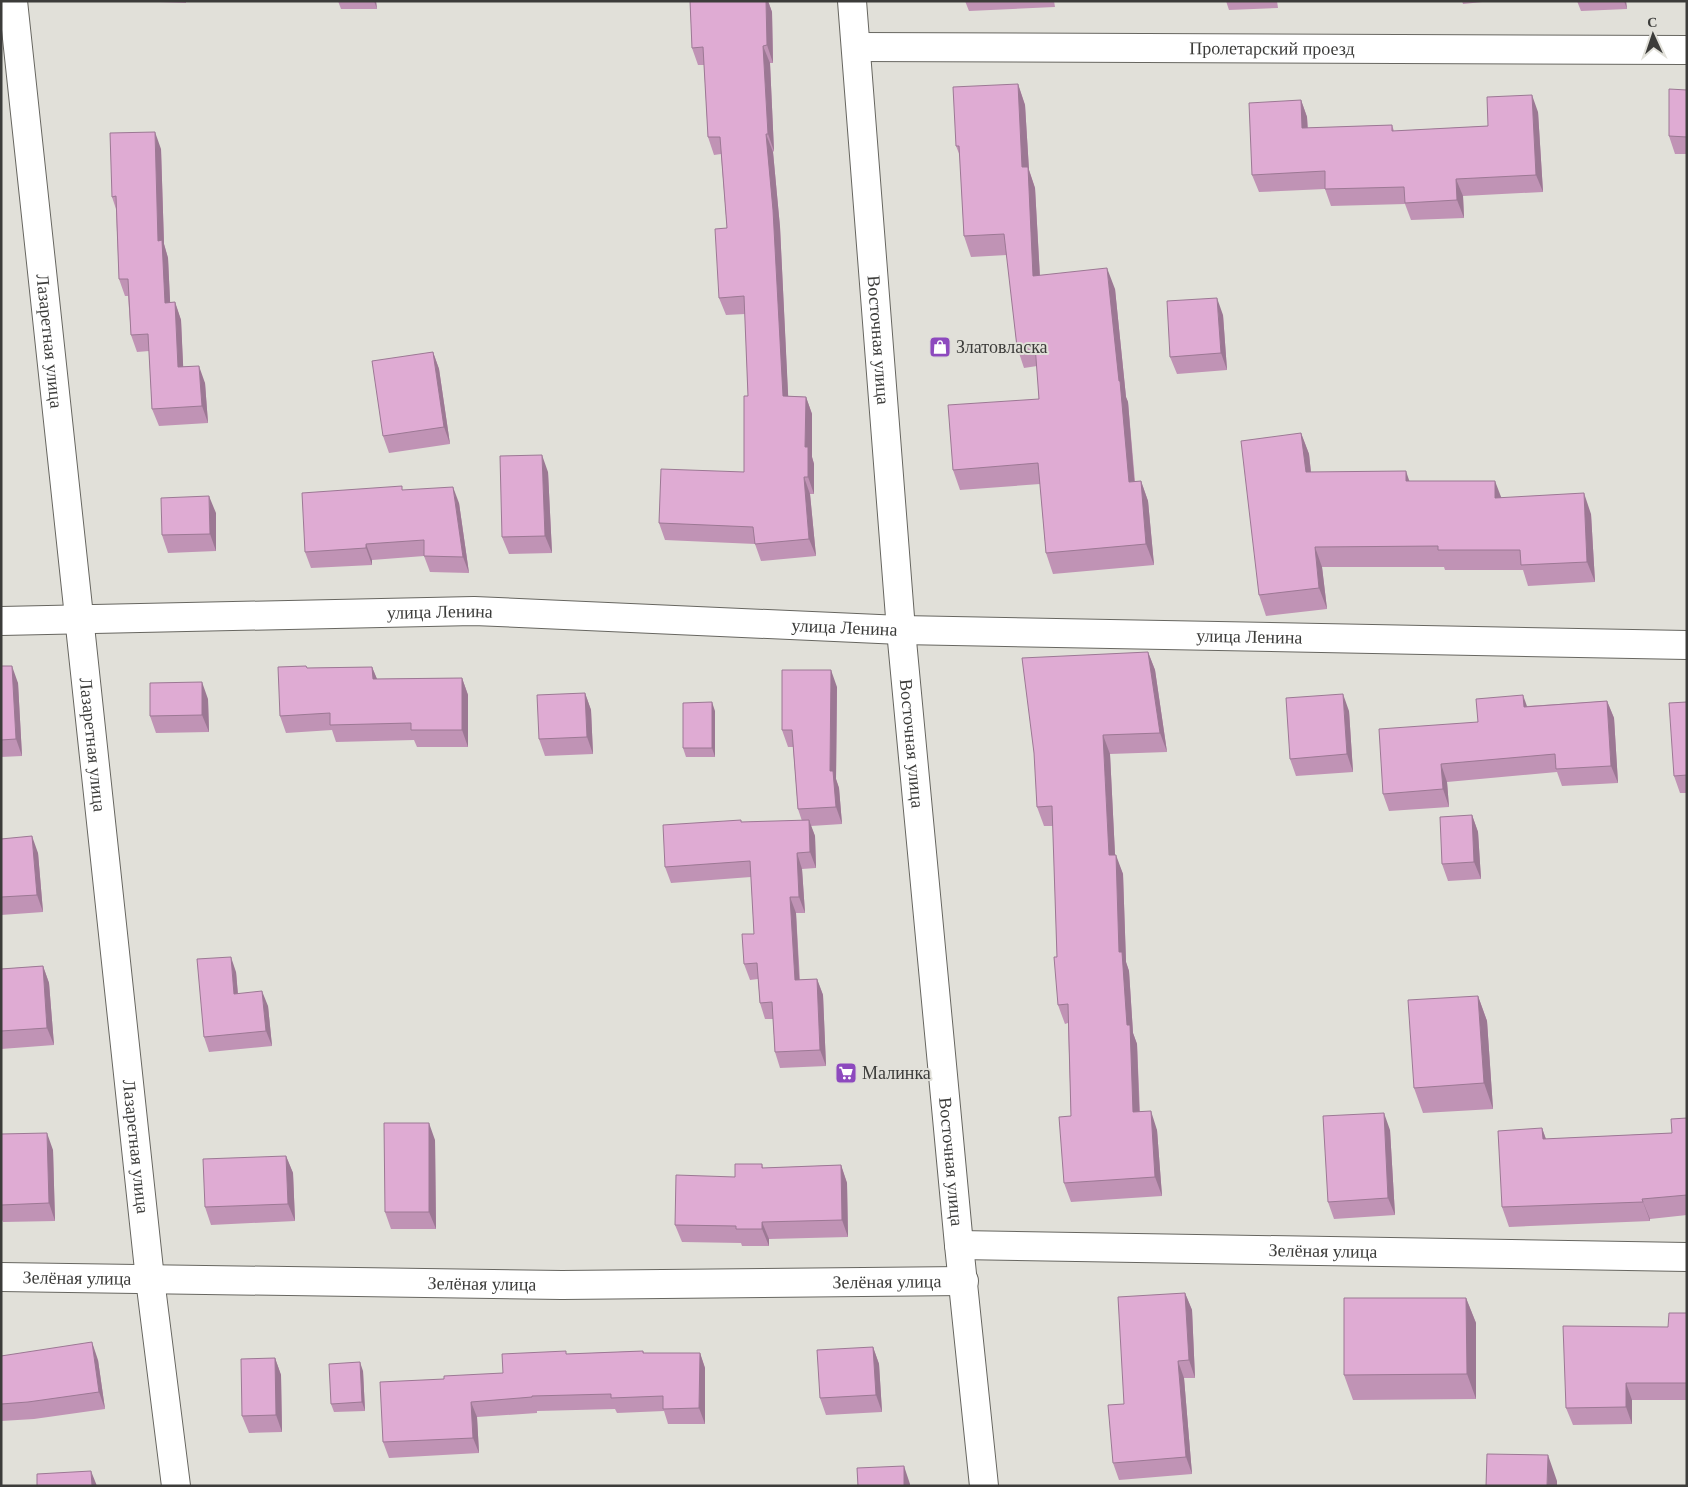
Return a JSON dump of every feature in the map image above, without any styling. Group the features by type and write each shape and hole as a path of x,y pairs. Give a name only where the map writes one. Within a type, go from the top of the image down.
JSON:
{"street":[{"name":"Лазаретная улица","path":"13,1 150,1279 176,1486"},
{"name":"Восточная улица","path":"852,1 901,630 959,1245 984,1486"},
{"name":"Пролетарский проезд","path":"857,47 1687,50"},
{"name":"улица Ленина","path":"1,621 474,612 901,630 1687,646"},
{"name":"Зелёная улица","path":"959,1245 1687,1257"},
{"name":"Зелёная улица","path":"1,1277 562,1285 964,1281"}],"building":[{"path":"690,1 766,1 767,45 763,46 768,134 766,134 773,210 783,396 806,397 805,447 808,447 808,477 804,477 809,539 755,544 753,527 659,523 661,469 744,472 744,396 748,396 744,296 719,298 715,229 727,228 720,137 708,137 703,47 692,48"},
{"path":"1018,84 1022,167 1028,167 1033,276 1107,268 1129,482 1141,481 1146,544 1046,553 1038,463 953,470 948,405 1039,399 1035,345 1017,347 1004,234 964,236 959,146 956,146 953,87"},
{"path":"1669,89 1687,90 1687,137 1669,136"},
{"path":"1532,95 1536,175 1456,179 1457,200 1405,203 1404,187 1325,189 1325,171 1252,175 1249,103 1301,100 1302,128 1392,125 1392,131 1488,126 1487,97"},
{"path":"155,132 158,241 162,240 165,303 175,302 178,367 199,366 202,406 152,409 148,334 131,335 128,279 119,279 116,196 112,197 110,133"},
{"path":"1217,298 1221,353 1170,357 1167,301"},
{"path":"433,352 444,427 383,436 372,361"},
{"path":"1301,433 1306,472 1406,471 1406,481 1495,481 1495,498 1584,493 1587,562 1521,565 1520,550 1438,550 1438,546 1315,547 1319,588 1259,595 1241,441"},
{"path":"542,455 545,536 502,537 500,456"},
{"path":"402,486 402,490 453,487 463,557 424,556 424,540 366,544 366,548 305,552 302,493"},
{"path":"209,496 210,534 162,535 161,498"},
{"path":"1148,652 1160,733 1103,735 1109,855 1116,855 1119,952 1122,952 1127,1025 1130,1025 1133,1112 1151,1111 1155,1177 1064,1183 1059,1117 1071,1116 1068,1004 1058,1005 1054,957 1057,957 1052,806 1037,807 1034,753 1022,658"},
{"path":"1,666 12,666 16,739 1,740"},
{"path":"306,666 307,668 372,667 373,679 462,678 462,730 411,730 411,723 330,725 330,713 280,716 278,667"},
{"path":"782,670 831,670 830,771 833,771 836,807 798,809 792,730 782,730"},
{"path":"202,682 202,715 150,716 150,683"},
{"path":"585,693 587,737 539,739 537,695"},
{"path":"1343,694 1347,754 1290,759 1286,698"},
{"path":"1523,695 1524,707 1607,701 1611,766 1556,769 1555,754 1441,764 1443,789 1383,794 1379,729 1478,722 1476,699"},
{"path":"712,702 712,748 683,748 683,703"},
{"path":"1687,702 1687,775 1674,776 1669,703"},
{"path":"1472,815 1474,862 1442,864 1440,817"},
{"path":"741,820 741,822 809,820 810,852 797,853 799,897 790,897 795,980 817,979 820,1050 775,1052 772,1002 760,1003 757,963 744,964 742,934 754,934 750,861 665,867 663,825"},
{"path":"32,836 37,895 1,897 1,839"},
{"path":"231,957 234,994 262,991 266,1031 204,1037 197,959"},
{"path":"43,966 47,1028 1,1031 1,969"},
{"path":"1478,996 1484,1083 1414,1088 1408,1000"},
{"path":"1384,1113 1388,1198 1328,1202 1323,1116"},
{"path":"1687,1118 1687,1195 1642,1199 1643,1202 1502,1207 1498,1131 1542,1128 1543,1139 1672,1133 1671,1119"},
{"path":"384,1123 429,1123 429,1212 385,1212"},
{"path":"47,1133 49,1203 1,1205 1,1134"},
{"path":"286,1156 288,1204 205,1207 203,1159"},
{"path":"735,1164 762,1164 762,1168 841,1165 842,1220 762,1222 762,1229 736,1229 736,1226 675,1225 676,1175 735,1177"},
{"path":"1185,1293 1189,1360 1178,1361 1186,1457 1113,1463 1108,1405 1124,1404 1118,1297"},
{"path":"1344,1298 1466,1298 1467,1374 1344,1375"},
{"path":"1669,1313 1687,1313 1687,1383 1626,1383 1626,1407 1566,1408 1563,1326 1668,1327"},
{"path":"92,1342 99,1392 1,1404 1,1356"},
{"path":"873,1347 876,1395 820,1398 817,1350"},
{"path":"566,1351 566,1354 643,1351 643,1353 700,1353 699,1408 663,1409 663,1396 611,1398 611,1394 532,1396 471,1402 473,1438 383,1442 380,1382 444,1379 444,1376 503,1373 502,1354"},
{"path":"275,1358 276,1415 242,1416 241,1359"},
{"path":"360,1362 362,1402 331,1404 329,1364"},
{"path":"1487,1454 1548,1455 1547,1486 1486,1486"},
{"path":"904,1466 904,1486 858,1486 857,1468"},
{"path":"91,1471 92,1486 37,1486 37,1474"}],"place":[{"name":"Златовласка","path":"940,347"},
{"name":"Малинка","path":"846,1073"}]}
